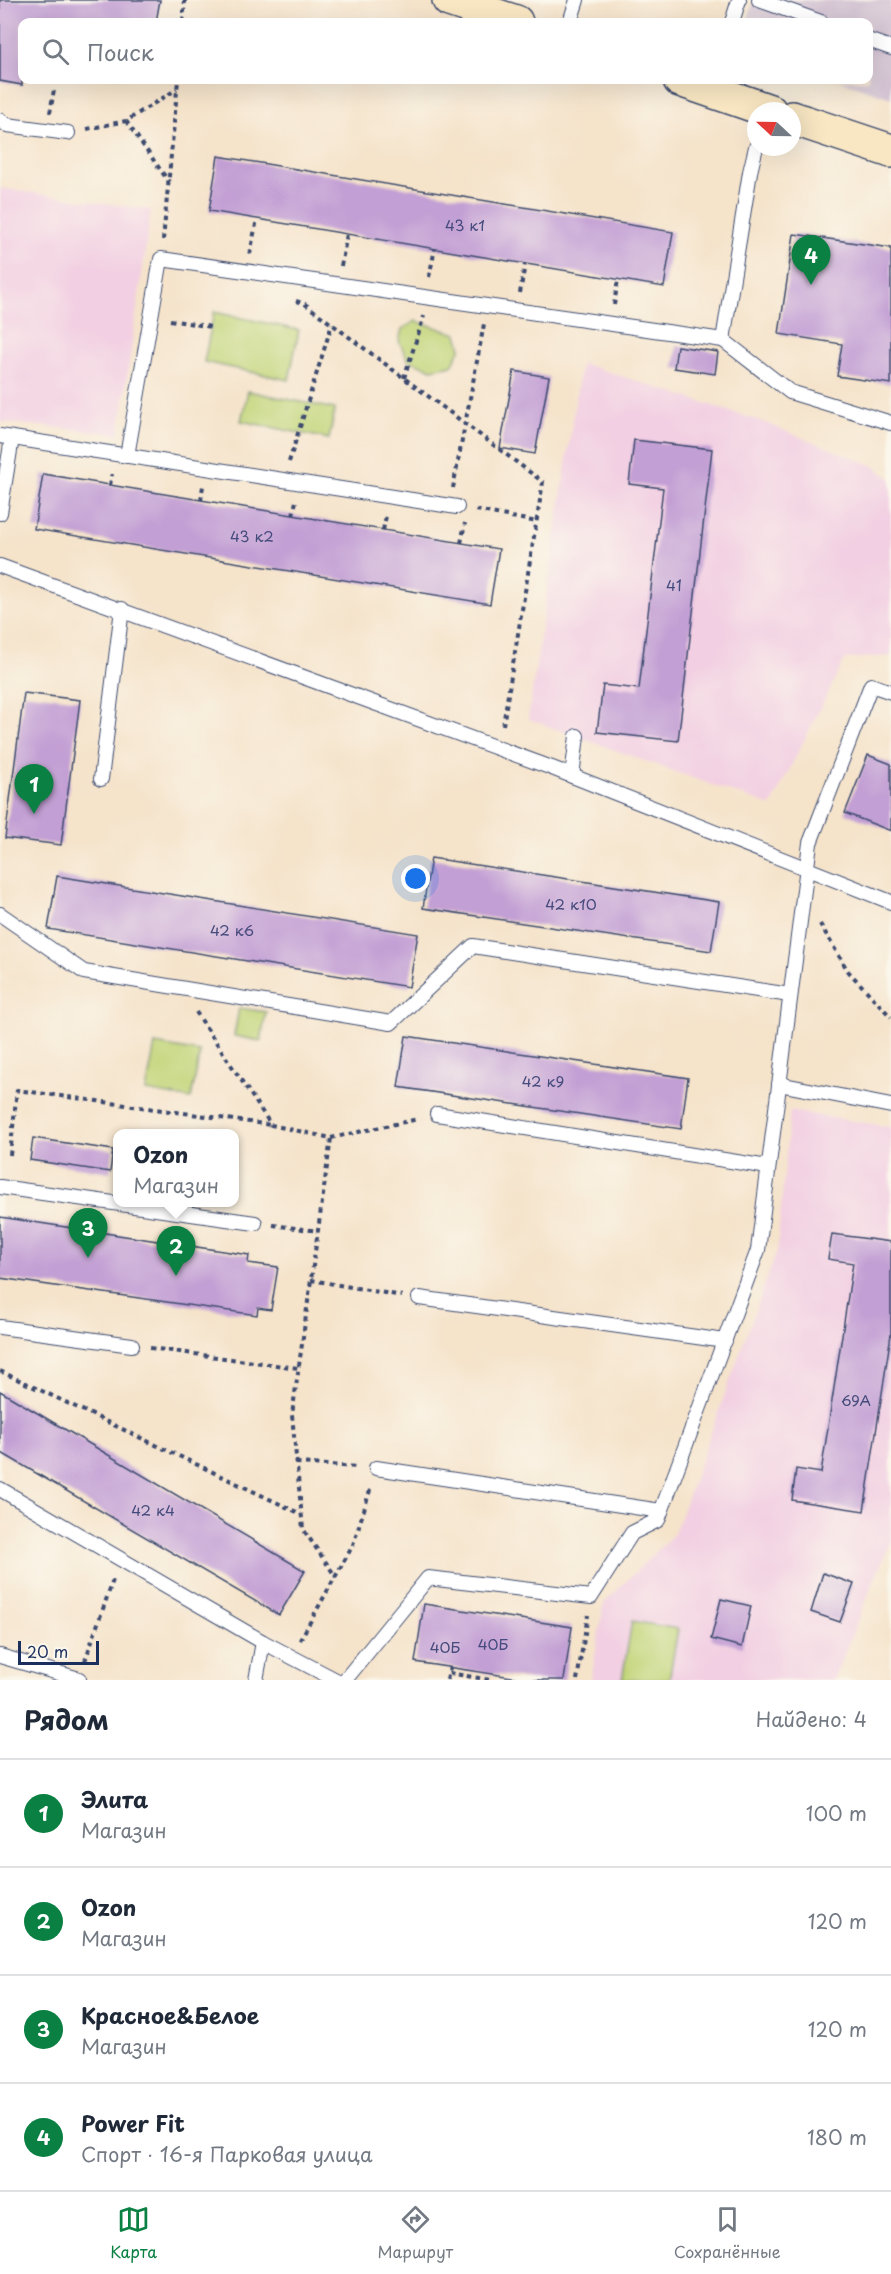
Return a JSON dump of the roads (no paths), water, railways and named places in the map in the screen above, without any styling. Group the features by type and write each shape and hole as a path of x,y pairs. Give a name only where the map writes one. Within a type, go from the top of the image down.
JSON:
{"main road":[{"path":"453,1 504,18"},
{"path":"704,84 749,102"},
{"path":"801,121 891,151"}],"lane":[{"path":"571,18 577,0"},
{"path":"733,18 739,0"},
{"path":"759,0 810,18"},
{"path":"873,42 891,48"},
{"path":"0,120 7,125 68,133"},
{"path":"723,340 754,156"},
{"path":"127,456 161,259 723,340 790,392 891,423"},
{"path":"0,513 6,437 453,506"},
{"path":"0,566 572,776 891,902"},
{"path":"101,779 122,609"},
{"path":"345,1680 428,1578 591,1597 632,1533 658,1520 758,1250 810,843 871,684 891,692"},
{"path":"572,776 577,736"},
{"path":"0,914 84,972 391,1023 473,946 790,994"},
{"path":"779,1084 891,1106"},
{"path":"437,1114 768,1167"},
{"path":"0,1187 113,1203"},
{"path":"146,1207 255,1222"},
{"path":"419,1298 724,1341"},
{"path":"0,1327 132,1345"},
{"path":"376,1468 661,1511"},
{"path":"0,1489 263,1642 336,1680"},
{"path":"256,1680 263,1642"},
{"path":"0,1656 80,1679"}],"place":[{"name":"Power Fit","path":"811,285"},
{"name":"Элита","path":"34,814"},
{"name":"Красное&Белое","path":"88,1258"},
{"name":"Ozon","path":"176,1276"}]}
